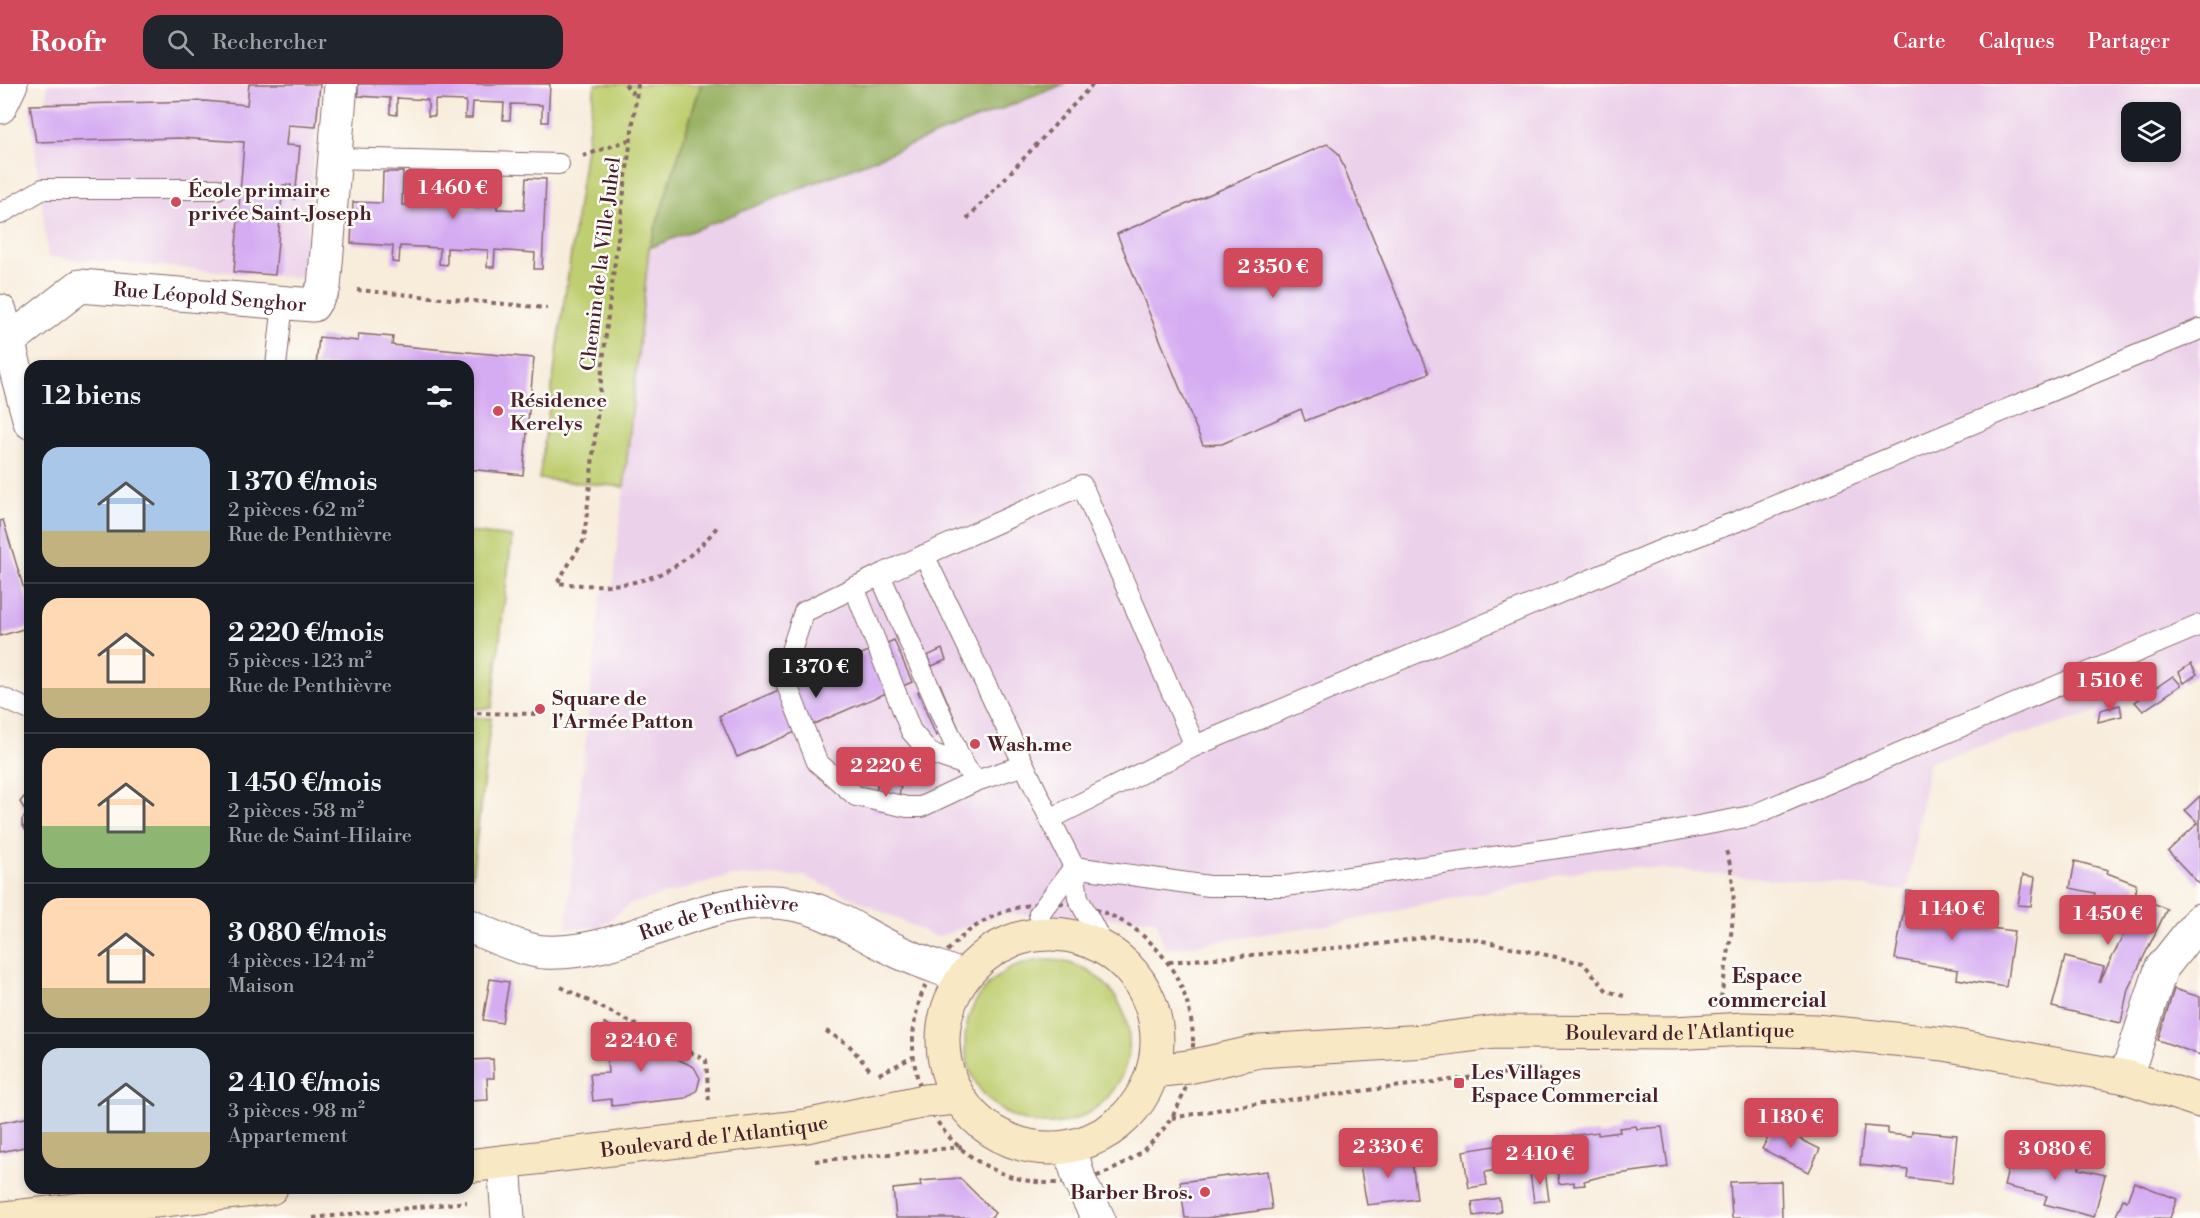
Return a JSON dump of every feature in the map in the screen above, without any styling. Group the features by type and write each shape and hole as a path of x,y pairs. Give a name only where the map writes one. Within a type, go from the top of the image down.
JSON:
{"main road":[{"path":"1046,918 1106,950 1125,964 1139,982 1150,1002 1156,1024 1157,1048 1154,1071 1144,1094 1130,1113 1111,1130 1070,1148 1040,1149 1016,1143 993,1133 974,1118 958,1098 945,1069 942,1037 948,1006 950,972 1014,940 1046,918"},
{"name":"Boulevard de l'Atlantique","path":"1154,1071 1189,1067 1260,1051 1425,1041 1495,1032 1674,1033 1745,1029 1815,1031 1944,1044 2126,1077 2200,1101"},
{"name":"Boulevard de l'Atlantique","path":"474,1165 806,1126 925,1101 958,1098"},
{"path":"5,1218 218,1194"}],"street":[{"path":"0,107 12,84"},
{"name":"Rue Léopold Senghor","path":"4,326 81,286 313,305 324,287 341,84"},
{"path":"4,326 24,400"},
{"name":"Rue de Penthièvre","path":"474,927 543,952 581,950 630,937 695,913 742,903 792,904 828,914 897,951 950,972"},
{"path":"2126,1077 2162,969 2200,920"},
{"path":"1070,1148 1080,1182 1098,1218"},
{"path":"504,1162 508,1218"}],"lane":[{"path":"335,158 559,165"},
{"path":"0,214 43,189 217,189"},
{"path":"277,360 283,303"},
{"path":"1050,819 1195,746 1666,548 1738,521 2200,329"},
{"path":"1024,765 976,781 921,807 907,807 856,796 817,762 783,675 804,612 880,575 1082,485 1195,746"},
{"path":"924,555 1074,867 1082,905 1106,950"},
{"path":"880,575 963,764 976,781"},
{"path":"854,587 911,730 930,753 963,764"},
{"path":"1074,867 1209,886 1285,886 1651,834 1751,816 2200,625"},
{"path":"0,697 24,707"},
{"path":"1046,918 1074,867"}],"path":[{"path":"625,84 635,96"},
{"name":"Chemin de la Ville Juhel","path":"638,84 584,540 557,583 601,587 633,582 666,572 698,550 717,527"},
{"path":"967,219 1094,84"},
{"path":"559,165 630,140"},
{"path":"324,287 547,308"},
{"path":"474,712 540,714"},
{"path":"1716,822 1732,867 1734,894 1721,1002"},
{"path":"1082,905 1130,925 1169,962 1185,991 1192,1021 1185,1092 1172,1118 1122,1167 1080,1182 1016,1179 987,1168 953,1139 925,1101 912,1051 914,1021 920,1000 950,972 954,941 979,924 1013,909 1046,918 1082,905"},
{"path":"1169,962 1381,945 1433,936 1474,939 1582,963 1607,991 1638,1000"},
{"path":"560,986 706,1060 709,1105"},
{"path":"826,1031 848,1044 871,1071"},
{"path":"1172,1118 1239,1106 1543,1069"}],"shaded area":[{"name":"École primaire privée Saint-Joseph","path":"47,84 320,84 304,278 48,257 30,105 47,104"},
{"path":"1065,84 2200,84 2200,658 2135,702 1929,761 1907,891 1639,867 1593,868 1345,922 1165,949 1156,920 1002,914 937,937 804,876 731,876 630,904 601,927 566,928 601,593 613,586 649,248"}],"green space":[{"path":"595,84 701,84 649,248 624,487 539,479"},
{"path":"701,84 1065,84 649,248"},
{"path":"474,533 512,537 492,708 474,709"},
{"path":"474,717 491,718 474,859"},
{"path":"1047,960 1078,966 1105,984 1123,1011 1129,1042 1123,1073 1105,1100 1078,1118 1047,1124 1016,1118 989,1100 971,1073 965,1042 971,1011 989,984 1016,966"}],"building":[{"path":"249,84 320,84 316,127 288,125 286,145 300,146 295,199 290,198 291,185 283,185 275,275 234,272 244,142 179,138 36,142 30,105 205,101 247,105"},
{"path":"358,84 550,84 548,122 542,122 542,105 511,104 510,120 503,120 504,103 473,102 472,118 465,118 466,101 435,100 435,116 428,116 428,100 397,98 397,115 390,114 390,98 358,96"},
{"path":"1327,144 1338,153 1429,373 1305,421 1301,409 1222,444 1203,445 1117,234"},
{"path":"383,172 403,172 402,205 429,205 431,174 451,175 449,207 477,208 478,176 498,177 497,209 524,210 526,178 546,179 542,269 534,269 535,253 495,250 494,267 487,267 488,250 447,248 447,265 439,264 440,248 400,246 399,263 392,262 393,246 351,243 353,202 382,203"},
{"name":"Résidence Kerelys","path":"359,334 393,337 392,345 534,358 523,475 474,470 474,360 317,360 319,337 358,341"},
{"path":"3,520 24,589 24,629 0,636 0,521"},
{"path":"894,640 912,682 737,757 719,716"},
{"path":"942,649 946,660 932,666 927,656"},
{"path":"2191,664 2197,674 2184,683 2179,672"},
{"path":"2173,676 2181,685 2143,711 2135,702"},
{"path":"940,684 958,727 936,736 918,692"},
{"path":"2120,705 2122,716 2098,722 2100,710"},
{"path":"878,782 901,786 895,814 872,810"},
{"path":"2200,796 2200,885 2168,851 2198,823 2185,810"},
{"path":"24,797 24,808 20,802"},
{"path":"2075,861 2108,870 2107,873 2136,884 2135,895 2167,909 2128,989 2121,1023 2052,1007 2065,957 2104,967 2099,983 2125,932 2088,917 2095,893 2070,888"},
{"path":"2023,875 2035,877 2031,906 2018,905"},
{"path":"1907,891 1953,896 1949,917 1967,919 1966,925 2014,931 2006,987 1957,979 1958,970 1895,959"},
{"path":"490,979 509,982 502,1023 483,1020"},
{"path":"2174,989 2200,997 2200,1055 2158,1040"},
{"path":"604,1023 694,1067 700,1078 697,1090 686,1098 612,1106 611,1099 593,1101 590,1074 608,1073"},
{"path":"493,1059 494,1078 487,1078 488,1100 474,1101 474,1060"},
{"path":"24,1118 24,1147 0,1152 0,1123"},
{"path":"1636,1126 1637,1129 1662,1127 1668,1167 1603,1176 1584,1181 1585,1185 1574,1186 1574,1182 1559,1184 1553,1138 1598,1132 1598,1135 1620,1132 1619,1128"},
{"path":"1774,1126 1820,1149 1809,1172 1762,1149"},
{"path":"1864,1126 1888,1128 1888,1134 1911,1136 1912,1131 1957,1135 1952,1183 1907,1178 1908,1170 1860,1165"},
{"path":"1525,1141 1528,1166 1485,1172 1487,1185 1469,1188 1463,1151"},
{"path":"2014,1146 2080,1163 2079,1169 2105,1175 2094,1217 2044,1204 2047,1196 2004,1186"},
{"path":"1411,1154 1417,1199 1367,1205 1359,1160"},
{"path":"1267,1171 1272,1209 1206,1218 1185,1218 1180,1182"},
{"path":"1545,1171 1549,1200 1534,1202 1530,1173"},
{"path":"960,1178 995,1213 990,1218 896,1218 893,1189 921,1186 920,1181"},
{"path":"1781,1181 1782,1218 1732,1218 1730,1182"},
{"path":"2134,1182 2177,1199 2170,1218 2115,1218 2123,1199 2127,1201"},
{"path":"1499,1198 1501,1212 1474,1216 1472,1202"}],"place":[{"name":"École primaire privée Saint-Joseph","path":"176,202"},
{"name":"Résidence Kerelys","path":"498,411"},
{"name":"Square de l'Armée Patton","path":"540,709"},
{"name":"Wash.me","path":"975,744"},
{"name":"Les Villages Espace Commercial","path":"1459,1083"},
{"name":"Barber Bros.","path":"1205,1192"}],"district":[{"name":"Espace commercial","path":"1767,988"}]}
